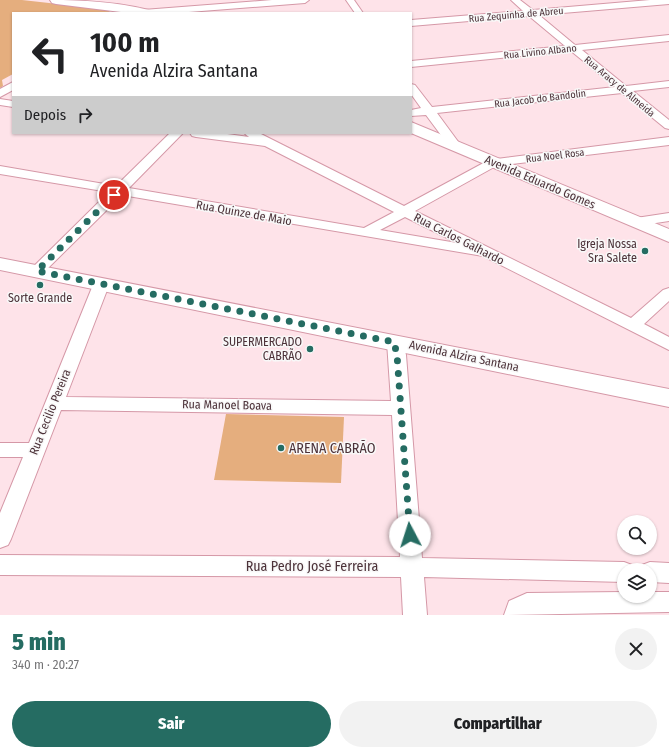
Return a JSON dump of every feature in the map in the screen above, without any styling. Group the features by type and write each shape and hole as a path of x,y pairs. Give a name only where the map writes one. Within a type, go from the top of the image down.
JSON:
{"main road":[{"path":"56,0 136,12"},
{"name":"Avenida Eduardo Gomes","path":"412,127 493,163 669,236"},
{"name":"Avenida Alzira Santana","path":"0,264 669,398"}],"street":[{"path":"181,0 184,11"},
{"path":"164,12 305,0"},
{"path":"350,0 358,12"},
{"name":"Rua Aracy de Almeida","path":"516,0 574,47 622,89 669,126"},
{"name":"Rua Zequinha de Abreu","path":"412,23 669,1"},
{"name":"Rua Livino Albano","path":"412,64 669,38"},
{"name":"Rua Jacob do Bandolin","path":"412,113 669,84"},
{"path":"0,94 12,86"},
{"path":"412,88 456,147"},
{"path":"0,102 12,104"},
{"path":"37,271 176,134"},
{"path":"203,134 270,144"},
{"name":"Rua Carlos Galhardo","path":"252,134 669,344"},
{"name":"Rua Noel Rosa","path":"365,233 493,163 669,141"},
{"name":"Rua Quinze de Maio","path":"0,170 488,253"},
{"path":"636,222 669,217"},
{"name":"Rua Cecilio Pereira","path":"0,539 34,450 101,285"},
{"path":"633,326 669,292"},
{"path":"394,342 397,355 413,567 415,615"},
{"name":"Rua Manoel Boava","path":"54,403 400,408"},
{"path":"0,450 34,450"},
{"name":"Rua Pedro José Ferreira","path":"0,564 413,567 617,572"},
{"path":"657,572 669,573"},
{"path":"522,609 669,602"}],"shaded area":[{"path":"0,0 22,0 112,10 109,12 12,12 12,75 2,80 3,86 0,88"},
{"name":"ARENA CABRÃO","path":"226,414 344,417 341,483 214,480"}],"place":[{"name":"Igreja Nossa Sra Salete","path":"645,251"},
{"name":"Sorte Grande","path":"40,285"},
{"name":"SUPERMERCADO CABRÃO","path":"310,349"},
{"name":"ARENA CABRÃO","path":"281,448"}],"route":[{"path":"114,195 37,271 101,285 394,342 397,355 410,535"}]}
